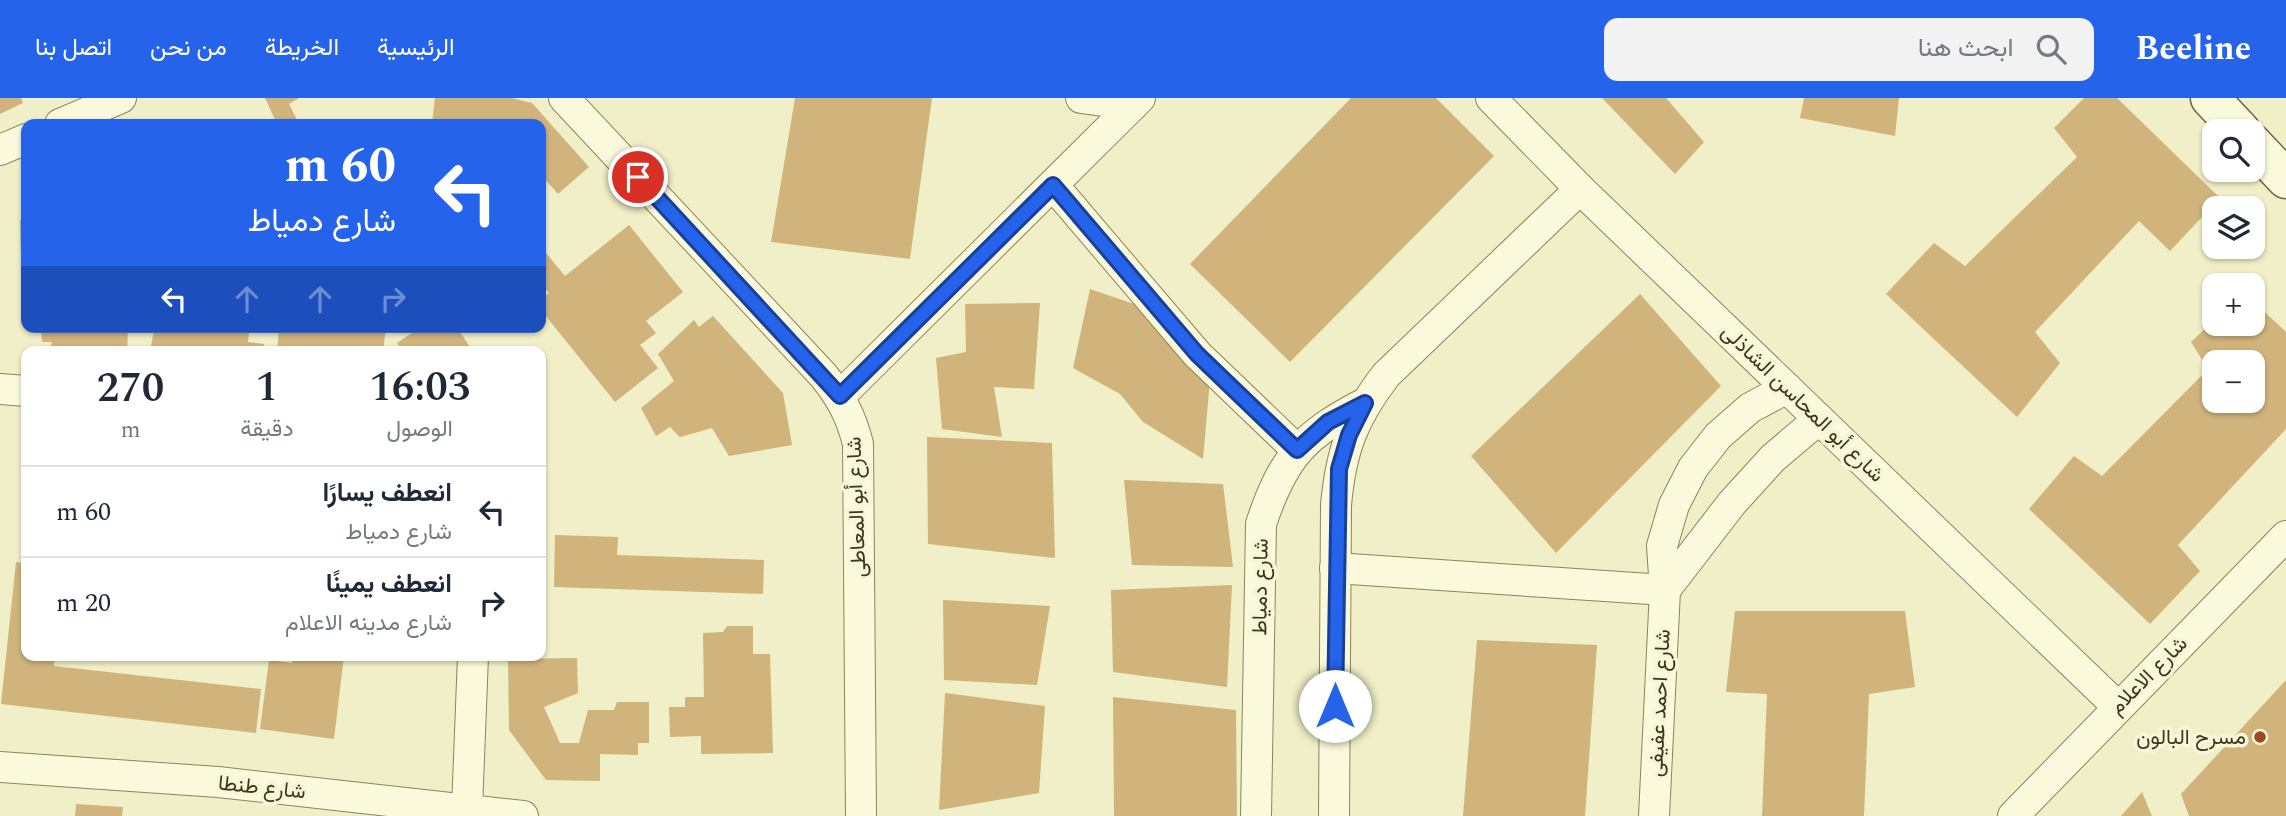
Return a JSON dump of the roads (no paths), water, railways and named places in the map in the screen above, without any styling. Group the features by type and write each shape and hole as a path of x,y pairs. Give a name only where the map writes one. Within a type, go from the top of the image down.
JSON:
{"main road":[{"path":"2210,98 2230,119"},
{"path":"2265,157 2286,179"}],"street":[{"path":"72,119 121,98"},
{"name":"شارع أبو المعاطى","path":"564,98 840,396 851,419 858,444 861,816"},
{"path":"1081,98 1136,102"},
{"name":"شارع أبو المحاسن الشاذلى","path":"1491,98 1580,188 2117,706"},
{"path":"840,396 1136,102"},
{"path":"0,150 21,141"},
{"path":"1053,185 1197,354 1297,450"},
{"name":"شارع دمياط","path":"1334,816 1335,568 1339,469 1349,435 1365,403 1387,375 1580,188"},
{"name":"شارع احمد عفيفى","path":"1654,816 1665,590 1662,546 1674,505 1693,468 1718,436 1750,408 1787,387"},
{"path":"0,389 21,391"},
{"name":"شارع دمياط","path":"1256,816 1261,524 1274,484 1297,450 1328,422 1365,403"},
{"path":"1335,568 1665,590 1732,503 1773,458 1819,419"},
{"name":"شارع الاعلام","path":"2013,816 2117,706 2286,536"},
{"path":"467,808 473,661"},
{"name":"شارع طنطا","path":"0,767 218,782 523,816"}],"place":[{"name":"مسرح البالون","path":"2260,737"}]}
